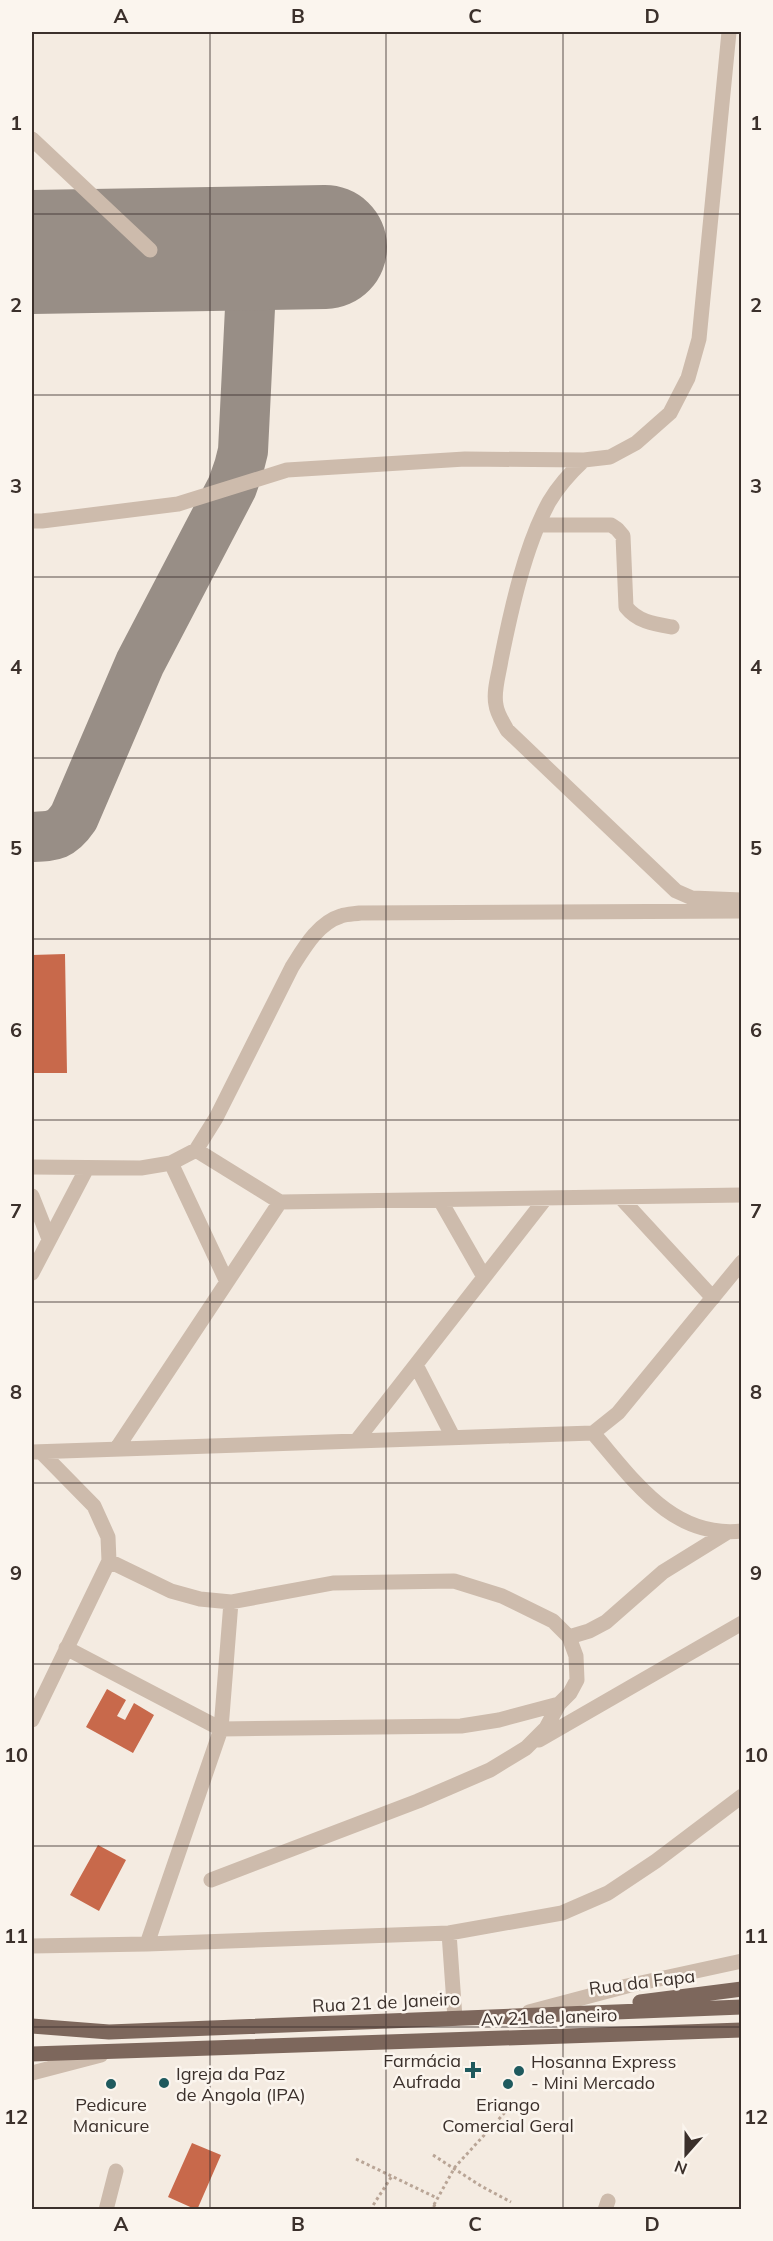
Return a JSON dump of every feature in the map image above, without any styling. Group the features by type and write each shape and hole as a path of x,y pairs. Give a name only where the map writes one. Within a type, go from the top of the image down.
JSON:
{"main road":[{"name":"Rua da Fapa","path":"546,2014 741,1989"},
{"name":"Rua 21 de Janeiro","path":"32,2026 109,2032 741,2007"},
{"name":"Av 21 de Janeiro","path":"112,2052 741,2030"},
{"path":"32,2054 112,2052"}],"street":[{"path":"32,521 178,504 287,470 465,459 584,460 610,457 636,443 670,414 688,378 699,339 729,32"},
{"path":"32,139 150,250"},
{"path":"584,460 565,478 538,525 507,630 496,687 495,704 499,716 507,730 676,891 692,898 741,900"},
{"path":"538,525 611,525 618,529 623,536 626,607 634,616 649,623 672,627"},
{"path":"32,1167 141,1168 171,1163 196,1150 216,1118 306,943 327,923 340,916 360,913 741,910"},
{"path":"196,1150 280,1202 741,1195"},
{"path":"171,1163 226,1282"},
{"path":"32,1273 87,1167"},
{"path":"32,1196 49,1239"},
{"path":"620,1197 713,1298"},
{"path":"357,1440 546,1198"},
{"path":"440,1200 484,1277"},
{"path":"117,1448 280,1202"},
{"path":"36,1452 593,1433 618,1413 741,1262"},
{"path":"416,1365 453,1437"},
{"path":"593,1433 661,1509 690,1525 734,1532"},
{"path":"32,1720 109,1561 108,1537 94,1506 36,1452"},
{"path":"568,1637 589,1631 606,1622 663,1572 734,1532"},
{"path":"109,1561 171,1591 200,1599 231,1602 333,1583 454,1581 502,1596 553,1621 568,1637 576,1656 577,1680 570,1694 560,1704 546,1728 526,1748"},
{"path":"147,1944 221,1729 231,1602"},
{"path":"211,1880 418,1801 490,1770 741,1623"},
{"path":"66,1648 221,1729 461,1726 499,1720 560,1704"},
{"path":"32,1946 449,1933 562,1913 608,1893 656,1862 741,1796"},
{"path":"449,1933 455,2018"},
{"path":"517,2015 627,1986 741,1961"},
{"path":"32,2073 112,2052"},
{"path":"106,2210 116,2170"}],"path":[{"path":"441,2210 432,2207 455,2167 509,2108"},
{"path":"433,2155 511,2202"},
{"path":"357,2159 437,2198"},
{"path":"370,2210 392,2176"}],"building":[{"path":"65,954 67,1073 34,1073 34,1113 32,1113 32,955"},
{"path":"107,1689 126,1700 117,1716 125,1720 134,1703 154,1715 133,1753 86,1727"},
{"path":"98,1845 126,1860 99,1911 70,1895"},
{"path":"192,2143 221,2155 197,2210 168,2197"}],"taxiway":[{"path":"32,837 56,834 65,828 74,817 140,663 232,487 243,451 253,247"}],"runway":[{"path":"32,252 325,247"}],"place":[{"name":"Farmácia Aufrada","path":"473,2070"},
{"name":"Hosanna Express - Mini Mercado","path":"519,2071"},
{"name":"Igreja da Paz de Angola (IPA)","path":"164,2083"},
{"name":"Pedicure Manicure","path":"111,2084"},
{"name":"Eriango Comercial Geral","path":"508,2084"}]}
